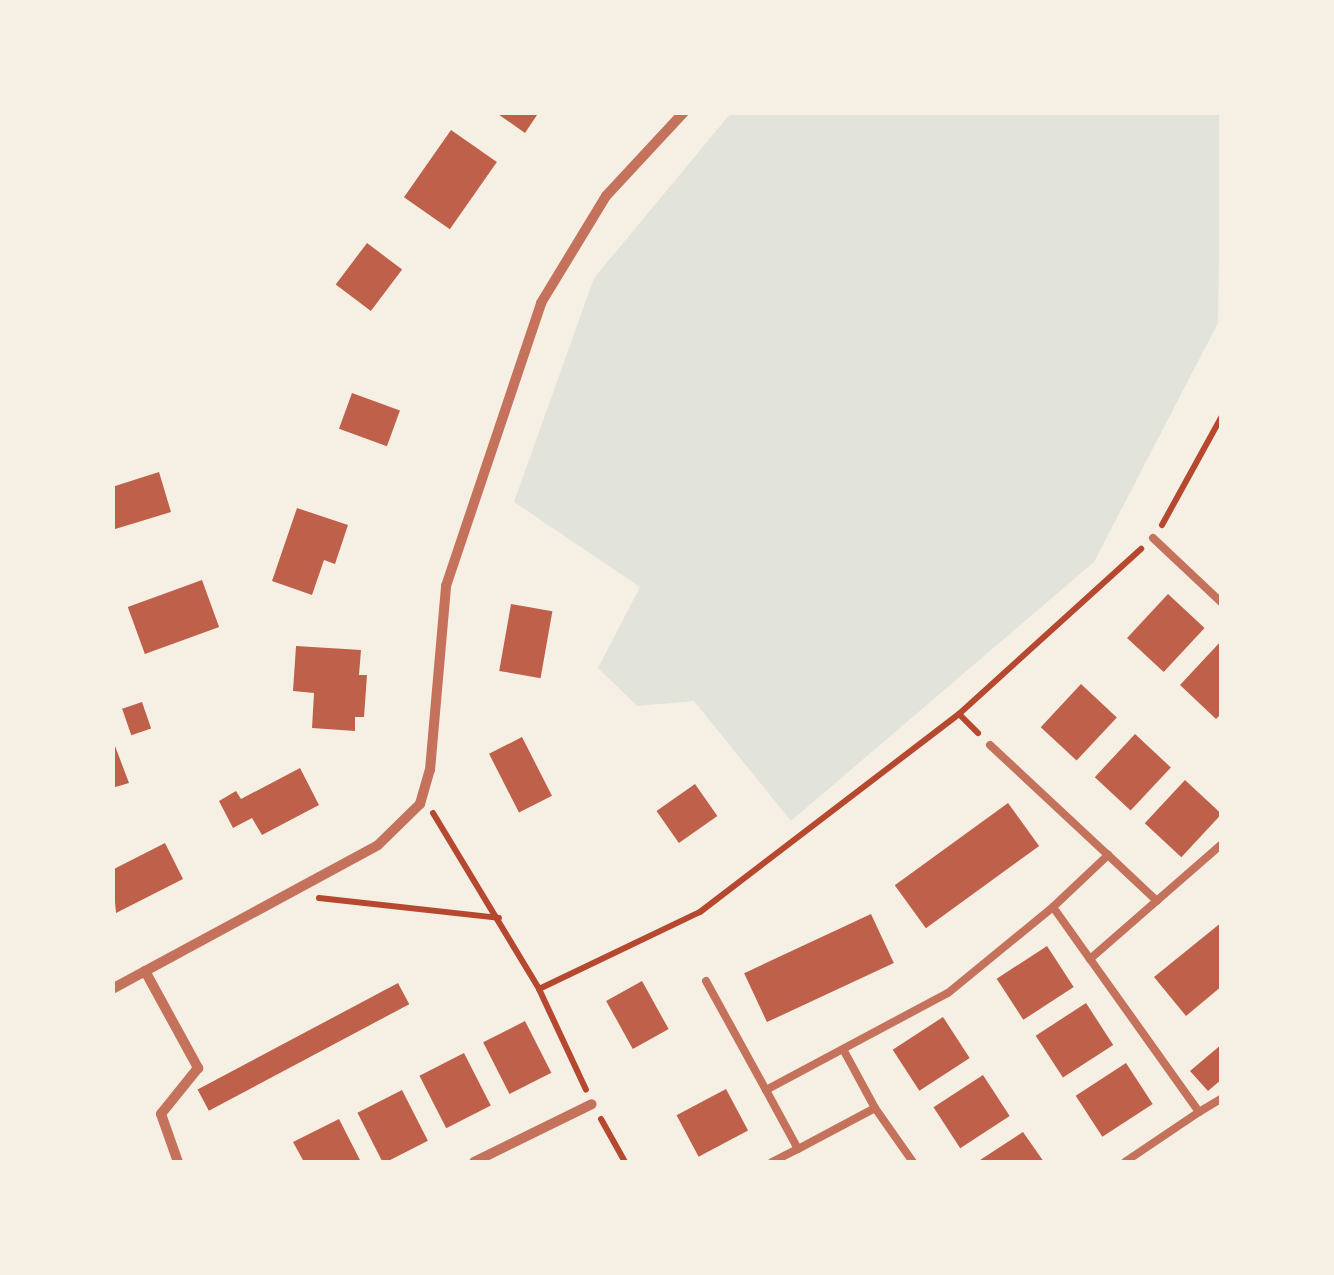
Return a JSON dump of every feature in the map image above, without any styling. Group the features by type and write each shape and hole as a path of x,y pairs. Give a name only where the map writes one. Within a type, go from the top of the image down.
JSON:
{"street":[{"path":"112,989 378,845 420,804 430,770 446,586 541,303 606,196 684,112"},
{"path":"144,971 198,1068 161,1114 178,1162"},
{"path":"474,1162 592,1104"}],"lane":[{"path":"1153,538 1222,603"},
{"path":"990,745 1157,901"},
{"path":"1090,959 1222,844"},
{"path":"766,1090 948,993 1053,908 1108,855"},
{"path":"1053,908 1199,1112"},
{"path":"706,981 798,1150"},
{"path":"844,1051 875,1108 913,1162"},
{"path":"1125,1162 1222,1098"},
{"path":"772,1162 875,1108"}],"path":[{"path":"539,989 714,901 1000,680 1153,538 1222,416"},
{"path":"420,804 442,820 499,918 539,989 592,1104 626,1162"},
{"path":"293,893 499,918"}],"shaded area":[{"path":"731,113 1221,113 1218,323 1094,562 791,821 694,701 637,706 598,668 640,587 514,502 594,278"}],"building":[{"path":"495,112 539,112 525,133"},
{"path":"451,130 497,162 450,229 404,197"},
{"path":"367,243 402,269 371,311 336,285"},
{"path":"352,393 400,410 387,446 339,429"},
{"path":"159,472 171,512 112,530 112,487"},
{"path":"297,508 348,525 335,564 324,560 312,595 272,581"},
{"path":"202,580 219,627 145,654 128,607"},
{"path":"1168,594 1205,628 1164,672 1127,638"},
{"path":"511,604 552,611 541,678 499,671"},
{"path":"1222,640 1222,713 1216,719 1180,685"},
{"path":"296,646 361,650 359,675 367,675 364,717 355,717 355,731 312,728 314,693 293,691"},
{"path":"1081,684 1117,717 1077,761 1041,727"},
{"path":"142,702 151,728 131,735 122,709"},
{"path":"1135,734 1171,767 1131,811 1095,777"},
{"path":"522,737 552,796 519,813 489,754"},
{"path":"112,738 129,783 112,788"},
{"path":"300,768 319,805 262,835 252,818 233,828 219,801 236,791 241,799"},
{"path":"1185,780 1222,814 1181,857 1145,823"},
{"path":"695,784 717,816 679,843 656,811"},
{"path":"1008,803 1039,846 926,928 895,885"},
{"path":"165,843 183,879 116,913 112,870"},
{"path":"871,914 894,963 767,1022 744,973"},
{"path":"1222,922 1222,986 1186,1016 1154,977"},
{"path":"1047,946 1074,987 1023,1020 997,979"},
{"path":"642,981 669,1029 633,1049 606,1001"},
{"path":"398,983 409,1004 209,1111 198,1090"},
{"path":"1086,1003 1113,1045 1063,1078 1036,1036"},
{"path":"943,1017 970,1058 919,1091 893,1050"},
{"path":"525,1021 551,1073 509,1094 483,1042"},
{"path":"1222,1044 1222,1079 1208,1091 1190,1071"},
{"path":"464,1053 491,1106 446,1128 419,1076"},
{"path":"1126,1063 1153,1104 1102,1137 1076,1096"},
{"path":"983,1075 1010,1116 960,1148 934,1107"},
{"path":"726,1089 748,1130 699,1157 677,1115"},
{"path":"402,1090 428,1141 383,1162 357,1113"},
{"path":"339,1119 361,1162 304,1162 293,1142"},
{"path":"1023,1132 1044,1162 977,1162"}]}
